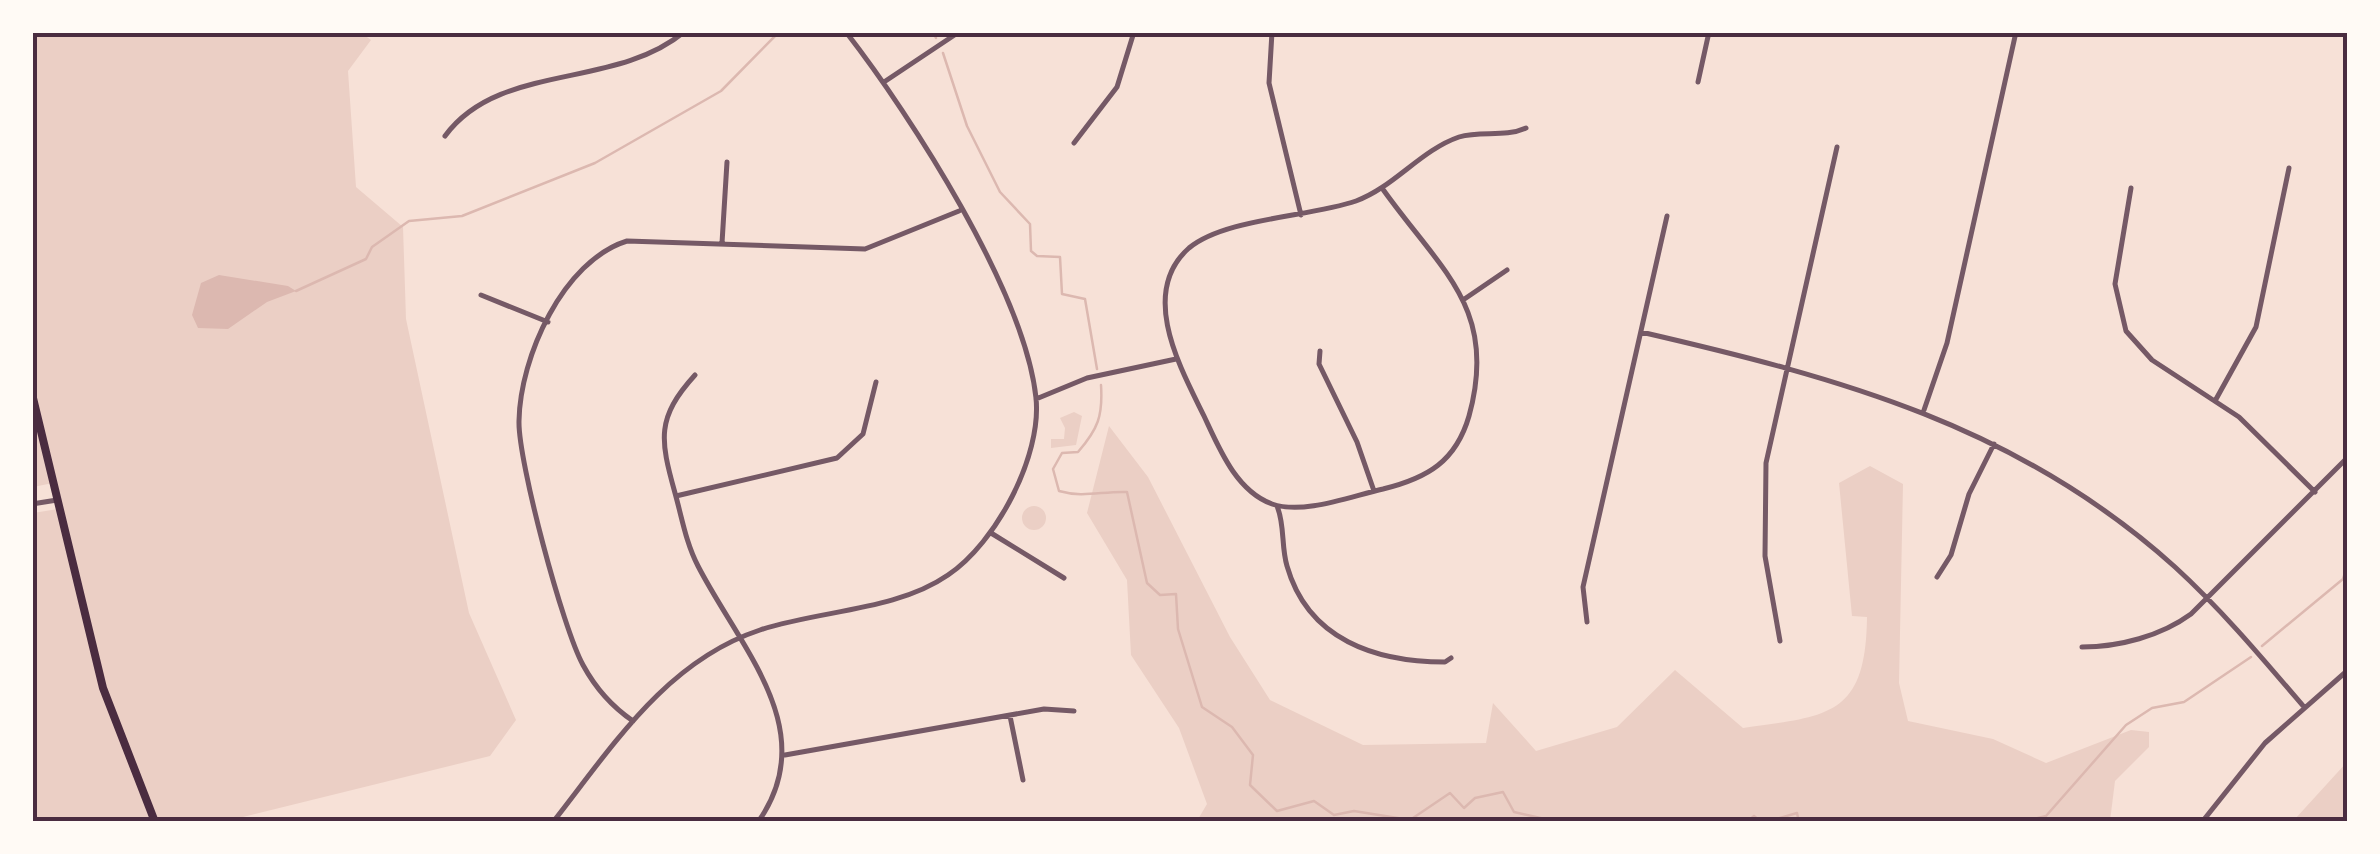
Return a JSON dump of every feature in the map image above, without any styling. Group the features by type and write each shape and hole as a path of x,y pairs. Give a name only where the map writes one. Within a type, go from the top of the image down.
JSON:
{"main road":[{"path":"32,394 103,688 155,822"}],"street":[{"path":"445,136 460,116 487,99 616,68 657,52 684,32"},
{"path":"553,822 633,721 688,668 738,638 930,585 964,563 991,532 1030,446 1036,399 1018,325 960,211 884,82 846,32"},
{"path":"884,82 959,32"},
{"path":"1074,142 1118,87 1134,32"},
{"path":"1272,32 1269,84 1301,215"},
{"path":"1698,82 1708,32"},
{"path":"1924,410 1947,343 2016,32"},
{"path":"1382,188 1463,300 1473,320 1480,354 1478,382 1464,434 1446,461 1426,476 1300,506 1277,506 1252,493 1236,475 1176,359 1166,302 1170,277 1179,258 1214,235 1301,215 1382,188 1458,138 1508,134 1526,128"},
{"path":"1780,641 1765,556 1764,487 1770,437 1837,146"},
{"path":"722,242 727,162"},
{"path":"2214,400 2256,327 2289,168"},
{"path":"2131,188 2115,284 2119,315 2144,353 2254,430 2315,492"},
{"path":"633,721 606,700 578,655 520,447 520,404 548,322 571,277 616,245 642,239 865,249 960,211"},
{"path":"1587,622 1583,587 1667,216"},
{"path":"1463,300 1507,270"},
{"path":"481,295 548,322"},
{"path":"1641,332 1788,366 1924,410 1994,444 2098,506 2208,598 2304,707"},
{"path":"1320,351 1318,364 1358,442 1374,490"},
{"path":"1036,399 1087,378 1176,359"},
{"path":"695,374 672,401 664,420 664,448 696,563 774,706 785,755 779,788 758,822"},
{"path":"676,496 837,458 863,434 876,382"},
{"path":"1937,577 1951,555 1969,494 1994,444"},
{"path":"2082,646 2108,647 2166,628 2208,598 2348,457"},
{"path":"32,504 57,500"},
{"path":"1277,506 1288,568 1302,600 1320,623 1346,643 1380,656 1414,662 1451,658"},
{"path":"991,532 1064,578"},
{"path":"2202,822 2251,758 2348,670"},
{"path":"785,755 1054,708 1074,711"},
{"path":"1010,716 1023,780"}],"shaded area":[{"path":"360,32 371,40 348,71 356,187 403,227 406,319 469,613 516,720 490,756 227,821 33,821 33,513 58,509 53,483 33,487 33,33"},
{"path":"219,275 288,286 296,291 267,302 228,329 198,328 192,315 201,283"},
{"path":"1074,412 1082,416 1076,445 1051,448 1051,439 1064,439 1065,428 1060,418"},
{"path":"1109,426 1148,477 1230,637 1270,700 1363,745 1486,743 1493,703 1536,751 1617,727 1675,670 1743,728 1798,720 1836,706 1850,693 1859,675 1867,617 1852,616 1839,483 1870,466 1903,484 1899,683 1908,721 1993,739 2046,763 2131,730 2149,732 2149,747 2115,781 2110,821 1197,821 1207,804 1179,728 1131,655 1127,580 1087,513"},
{"path":"1034,506 1043,509 1043,527 1034,530 1025,527 1022,518 1025,509"},
{"path":"2347,762 2347,821 2294,821 2295,819"}],"waterway":[{"path":"296,291 366,259 372,247 409,221 462,216 595,163 721,91 779,32"},
{"path":"933,32 936,38"},
{"path":"943,53 967,126 1000,192 1030,224 1031,251 1037,256 1060,257 1062,294 1085,299 1097,369"},
{"path":"1101,385 1095,429 1078,452 1062,453 1053,469 1059,491 1127,492 1147,583 1160,595 1176,594 1178,629 1202,707 1232,727 1253,755 1250,785 1277,811 1314,801 1334,815 1354,811 1410,820 1450,793 1464,808 1475,798 1503,792 1514,812 1558,822"},
{"path":"2262,646 2343,579 2348,564"},
{"path":"2023,822 2046,816 2126,725 2152,708 2184,702 2251,657"},
{"path":"1766,822 1797,813 1799,822"},
{"path":"1747,822 1754,816 1761,822"},
{"path":"1707,822 1712,822"},
{"path":"1811,822 1826,822"}]}
